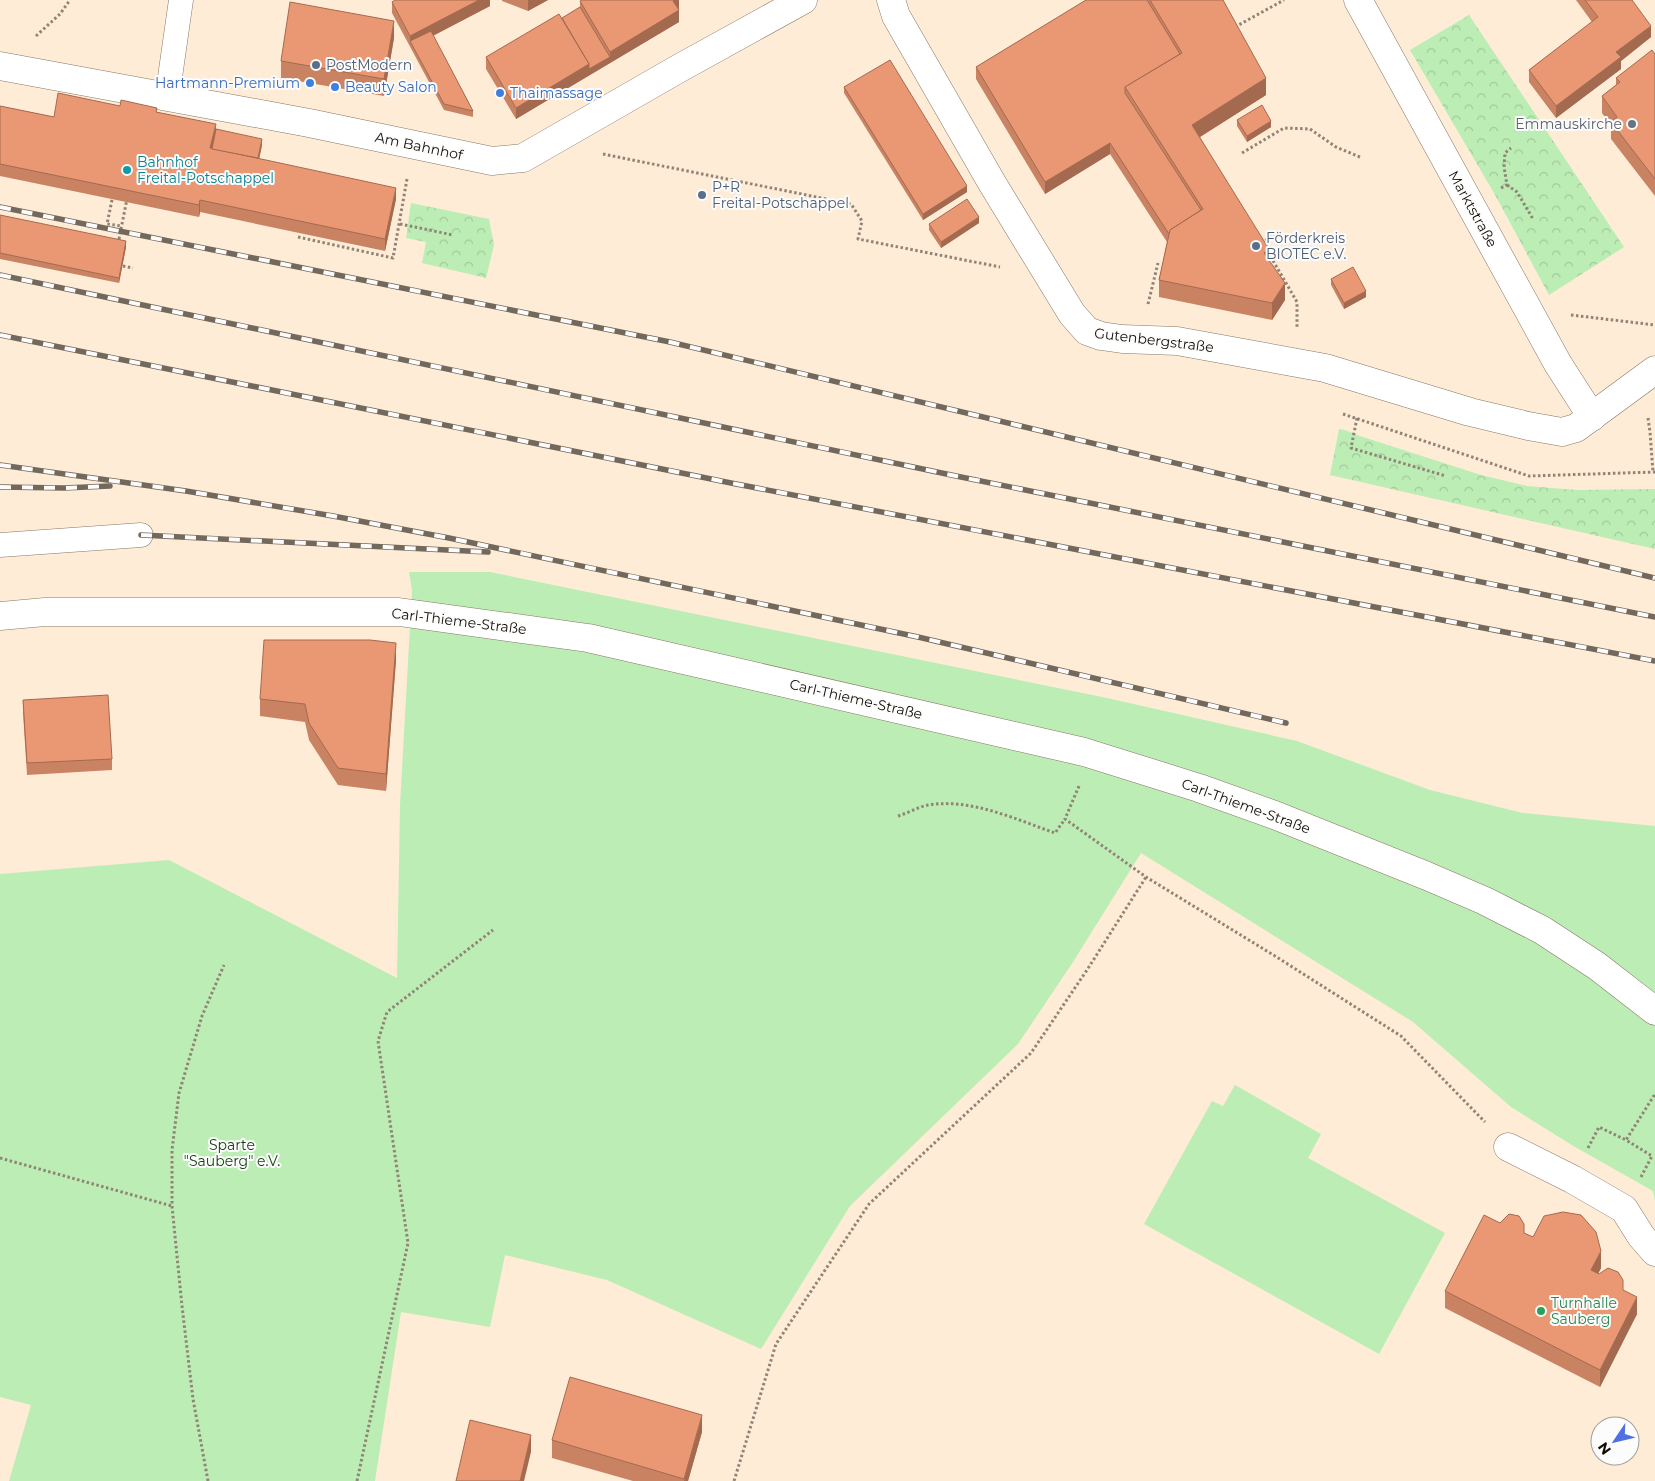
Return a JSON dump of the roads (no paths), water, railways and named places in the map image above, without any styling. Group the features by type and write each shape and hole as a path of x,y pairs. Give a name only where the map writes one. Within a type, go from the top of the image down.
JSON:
{"street":[{"name":"Am Bahnhof","path":"0,66 309,123 492,162 523,158 670,73 803,0"},
{"name":"Gutenbergstraße","path":"891,0 896,16 992,183 1072,314 1087,332 1102,336 1177,341 1325,368 1470,412 1546,430 1562,432 1576,428 1592,417"},
{"name":"Marktstraße","path":"1358,0 1558,364 1592,417"},
{"path":"1592,417 1655,370"},
{"name":"Carl-Thieme-Straße","path":"0,616 44,612 399,612 588,638 1084,752 1199,788 1277,816 1485,901 1542,930 1597,966 1655,1011"},
{"path":"1508,1147 1572,1179 1624,1209 1641,1236 1655,1252"}],"lane":[{"path":"167,98 181,0"},
{"path":"0,544 141,535"}],"railway":[{"path":"0,207 670,342 1655,578"},
{"path":"0,275 956,476 1655,617"},
{"path":"0,335 731,483 1655,661"},
{"path":"0,465 186,491 449,538 918,637 1286,723"},
{"path":"0,487 64,488 110,486"},
{"path":"141,535 488,552"}],"place":[{"name":"PostModern","path":"316,65"},
{"name":"Hartmann-Premium","path":"310,83"},
{"name":"Beauty Salon","path":"335,87"},
{"name":"Thaimassage","path":"500,93"},
{"name":"Emmauskirche","path":"1632,124"},
{"name":"Bahnhof Freital-Potschappel","path":"127,170"},
{"name":"P+R Freital-Potschappel","path":"702,195"},
{"name":"Förderkreis BIOTEC e.V.","path":"1256,246"},
{"name":"Turnhalle Sauberg","path":"1541,1311"}],"park label":[{"name":"Sparte \"Sauberg\" e.V.","path":"232,1154"}]}
